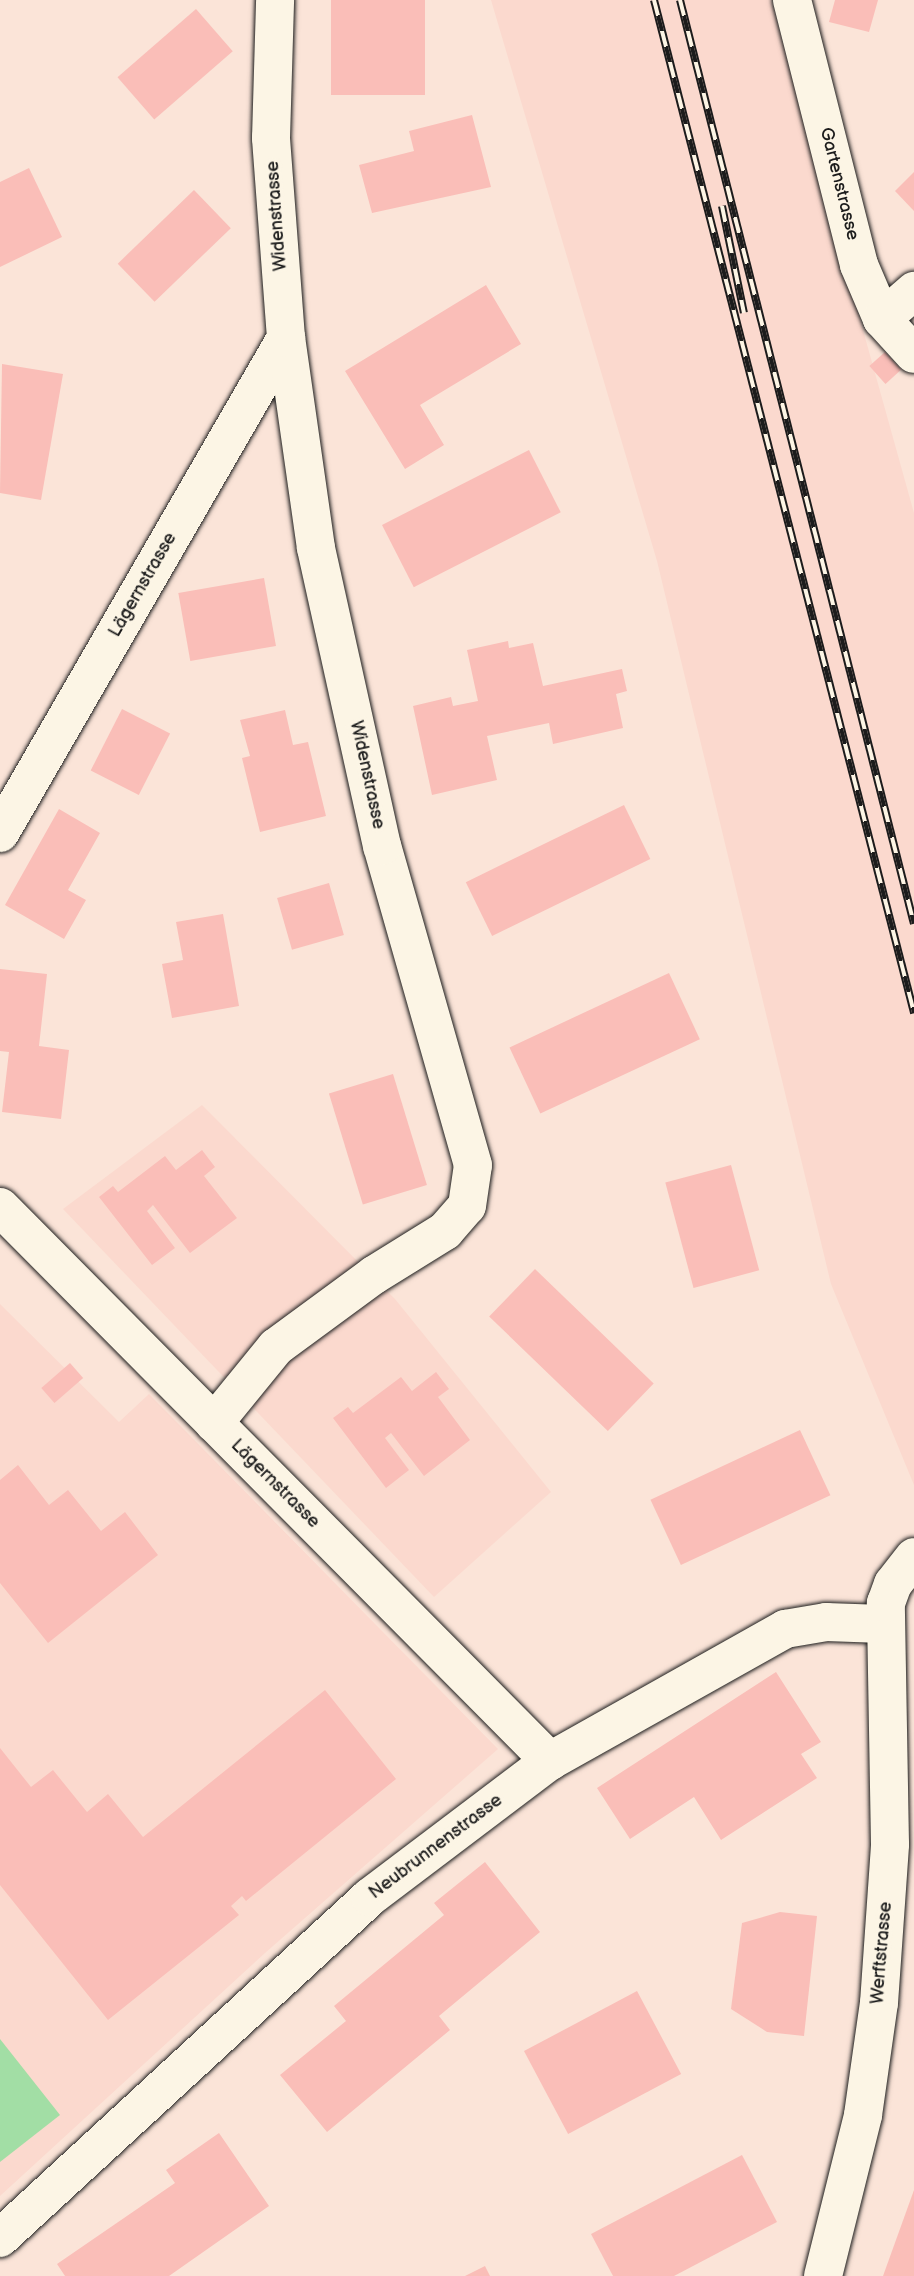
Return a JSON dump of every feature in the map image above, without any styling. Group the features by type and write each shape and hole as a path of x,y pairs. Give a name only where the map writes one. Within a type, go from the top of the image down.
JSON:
{"street":[{"name":"Widenstrasse","path":"214,1423 275,1347 374,1275 445,1231 467,1206 473,1165 382,846 316,548 286,338 271,138 275,0"},
{"name":"Gartenstrasse","path":"792,0 859,265 881,319 914,355"},
{"path":"881,319 914,291"},
{"name":"Lägernstrasse","path":"0,832 286,338"},
{"name":"Lägernstrasse","path":"0,1207 550,1760"},
{"path":"883,1624 893,1584 914,1557"},
{"name":"Neubrunnenstrasse","path":"0,2238 370,1897 550,1760 785,1629 826,1622 883,1624"},
{"name":"Werftstrasse","path":"823,2276 863,2115 878,2003 890,1844 883,1624"}],"shaded area":[{"path":"491,0 771,0 914,513 914,1485 831,1284 657,561"},
{"path":"202,1105 395,1299 551,1492 434,1597 63,1209"},
{"path":"0,1304 119,1422 149,1394 498,1749 265,1953 0,2196"}],"green space":[{"path":"0,2039 60,2115 0,2162"}],"building":[{"path":"331,0 425,0 425,95 331,95"},
{"path":"835,0 878,0 869,32 829,22"},
{"path":"196,9 233,51 154,119 118,77"},
{"path":"472,115 491,187 372,213 359,165 414,151 409,131"},
{"path":"29,168 62,237 0,267 0,182"},
{"path":"914,172 914,211 895,191"},
{"path":"194,190 231,228 155,302 118,264"},
{"path":"486,285 521,344 420,405 444,445 405,469 345,371"},
{"path":"885,352 901,370 885,384 869,366"},
{"path":"2,364 63,374 41,500 0,493"},
{"path":"529,450 561,512 414,587 382,525"},
{"path":"264,578 276,646 190,661 178,593"},
{"path":"508,641 509,648 533,643 543,686 622,669 627,691 616,694 623,728 553,744 549,723 487,736 497,780 432,795 413,706 451,697 453,706 478,701 467,650"},
{"path":"122,709 170,734 139,795 91,770"},
{"path":"285,710 293,745 308,742 326,816 260,832 242,758 250,756 240,720"},
{"path":"624,805 650,859 492,936 466,882"},
{"path":"59,809 100,833 68,890 86,900 64,939 5,905"},
{"path":"329,883 344,935 292,950 277,898"},
{"path":"223,914 239,1006 172,1018 162,964 183,960 176,922"},
{"path":"0,969 47,974 39,1046 69,1050 61,1119 2,1112 9,1052 0,1051"},
{"path":"669,973 700,1039 540,1114 509,1047"},
{"path":"393,1074 427,1185 363,1205 329,1094"},
{"path":"202,1150 215,1167 204,1176 237,1218 190,1253 153,1205 147,1211 175,1248 152,1265 99,1197 113,1186 118,1192 165,1156 176,1170"},
{"path":"731,1165 759,1270 694,1288 665,1183"},
{"path":"535,1269 654,1384 608,1431 489,1316"},
{"path":"70,1363 83,1378 54,1403 41,1388"},
{"path":"436,1372 449,1389 438,1397 470,1440 424,1476 391,1433 385,1438 409,1470 386,1488 333,1418 348,1407 353,1413 401,1377 412,1391"},
{"path":"800,1430 830,1495 681,1565 650,1500"},
{"path":"18,1465 49,1505 68,1490 101,1531 125,1512 158,1555 48,1643 0,1583 0,1480"},
{"path":"776,1672 821,1742 801,1754 817,1778 721,1840 694,1797 630,1839 597,1788"},
{"path":"325,1690 396,1779 246,1901 242,1896 231,1906 239,1915 108,2020 0,1885 0,1748 31,1787 53,1770 87,1812 108,1794 143,1837"},
{"path":"485,1862 540,1932 439,2016 450,2030 327,2132 280,2075 346,2021 334,2006 444,1915 434,1903"},
{"path":"780,1912 817,1916 804,2036 767,2032 731,2009 742,1923"},
{"path":"637,1991 681,2074 568,2134 524,2051"},
{"path":"219,2133 269,2206 169,2276 65,2276 57,2264 175,2183 166,2170"},
{"path":"742,2155 777,2222 674,2276 613,2276 591,2234"},
{"path":"914,2190 914,2276 883,2276"},
{"path":"485,2266 490,2276 465,2276"}],"railway":[{"path":"654,0 914,1013"},
{"path":"680,0 914,924"},
{"path":"722,206 744,313"}]}
